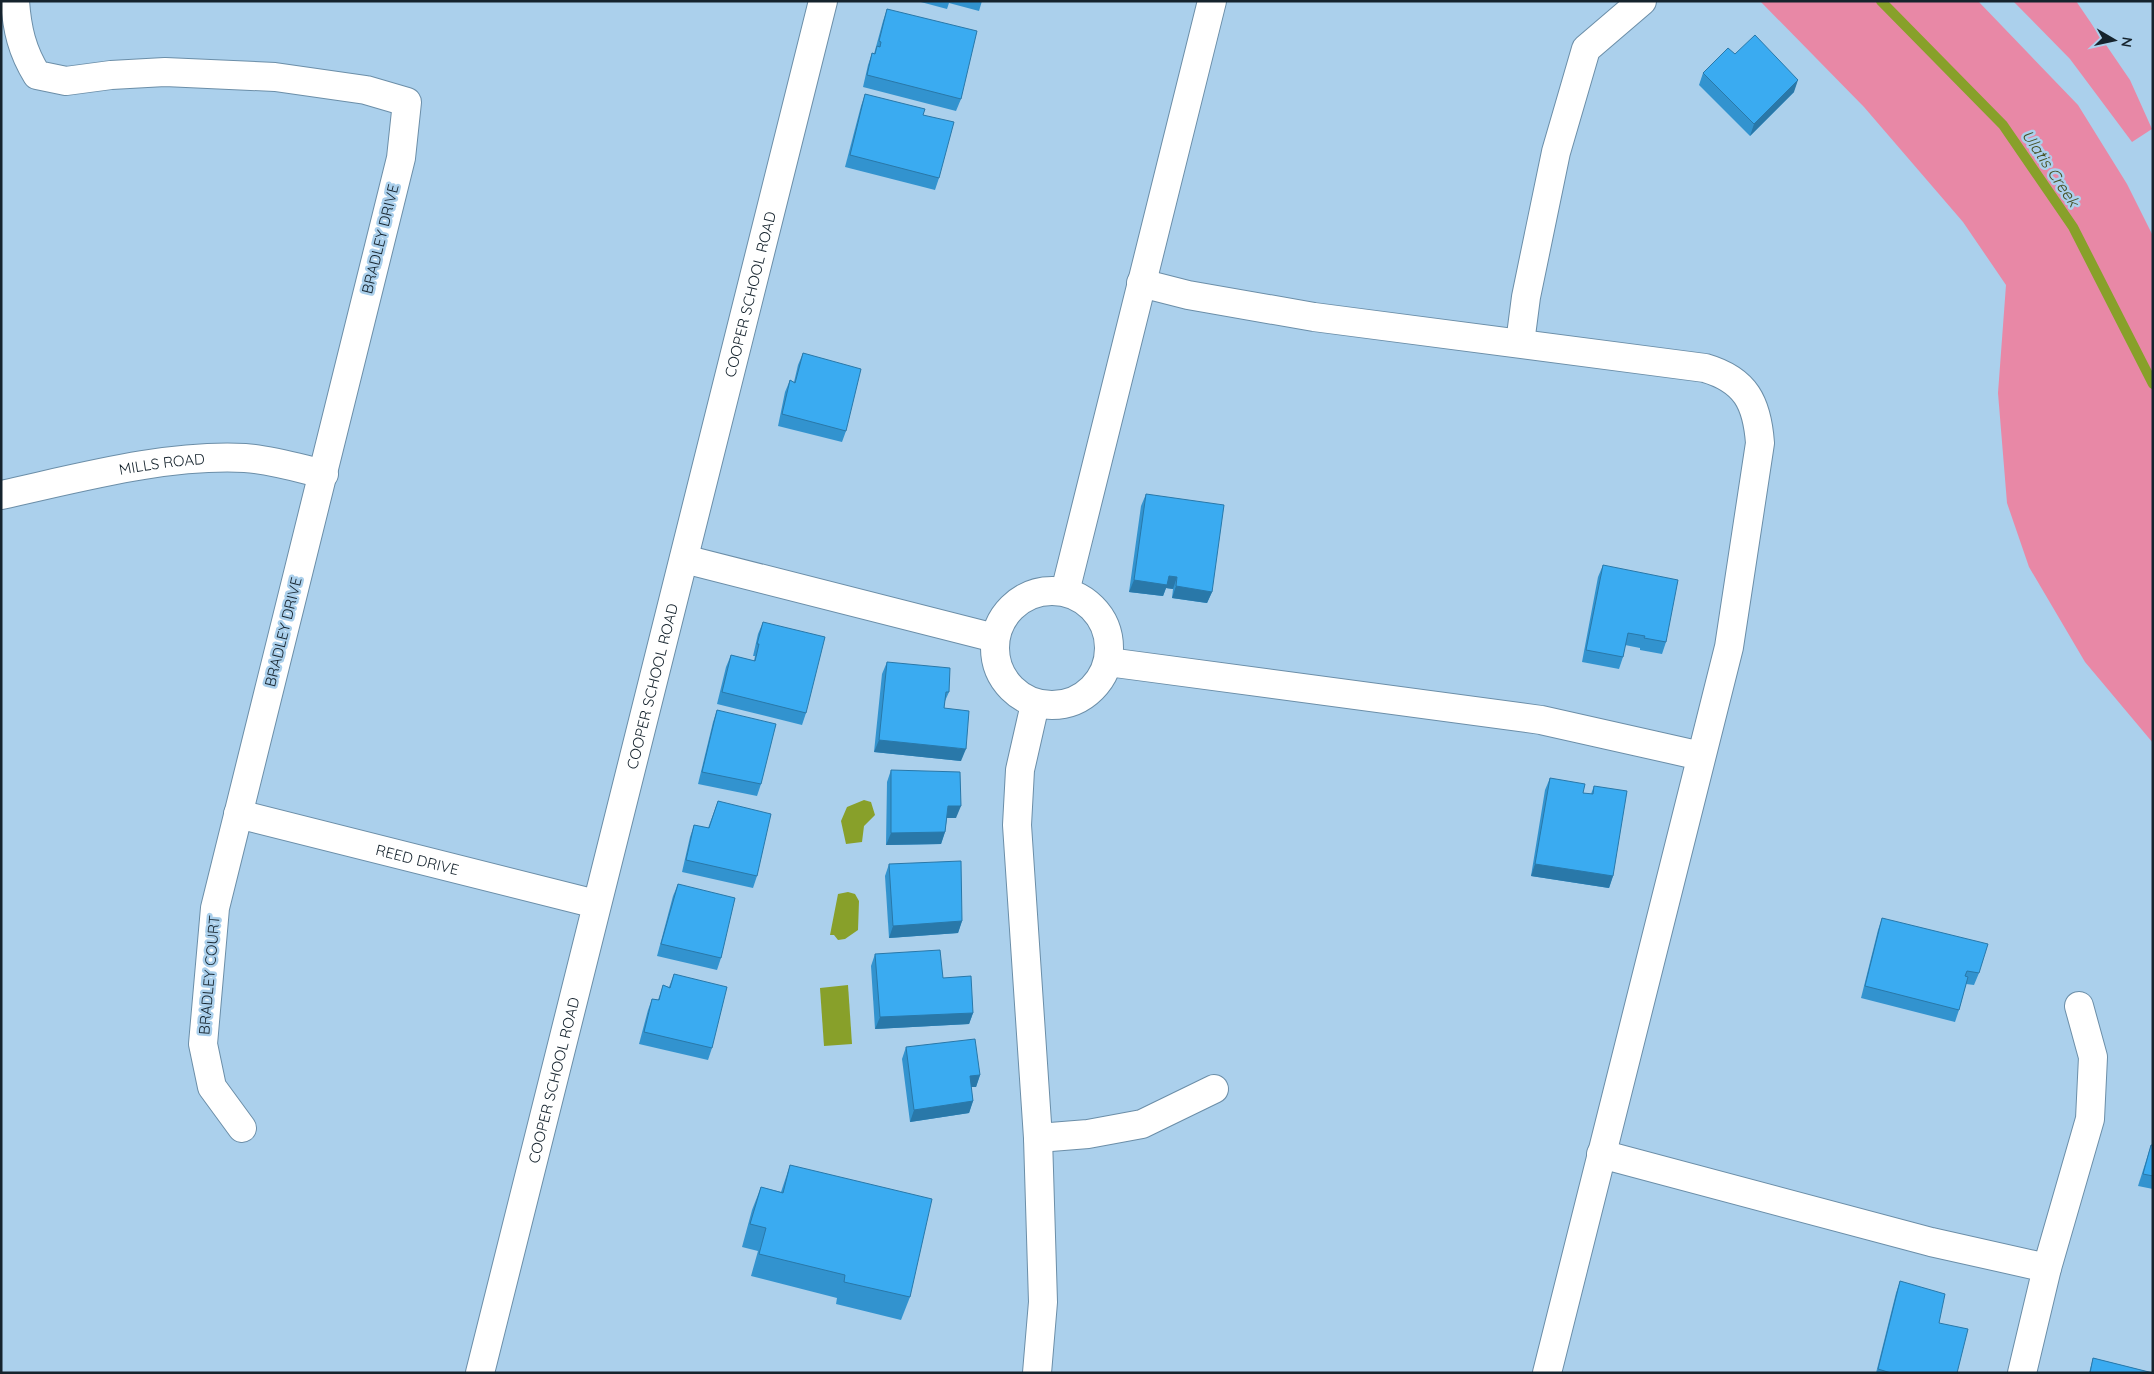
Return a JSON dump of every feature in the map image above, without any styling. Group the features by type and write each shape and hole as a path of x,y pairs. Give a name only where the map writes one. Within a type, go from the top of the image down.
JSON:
{"street":[{"name":"BRADLEY DRIVE","path":"14,1 17,28 25,56 37,75 66,81 111,75 165,72 275,78 366,90 407,102 401,158 238,814"},
{"name":"COOPER SCHOOL ROAD","path":"480,1373 823,1"},
{"path":"1064,592 1212,1"},
{"path":"1520,343 1526,297 1556,152 1586,49 1642,1"},
{"path":"1141,283 1188,295 1314,317 1706,368 1723,373 1742,388 1752,402 1759,422 1760,443 1729,647 1547,1373"},
{"name":"MILLS ROAD","path":"1,495 160,462 209,458 246,458 324,474"},
{"path":"684,559 995,638"},
{"path":"1045,591 1064,592 1080,598 1095,610 1104,625 1109,643 1108,662 1101,678 1090,692 1076,701 1059,706 1035,704 1010,689 1000,674 994,656 995,638 1001,621 1012,606 1027,596 1045,591"},
{"path":"1108,662 1541,720 1701,756"},
{"path":"1035,704 1020,770 1017,825 1038,1138 1043,1302 1037,1373"},
{"name":"REED DRIVE","path":"238,814 596,904"},
{"name":"BRADLEY COURT","path":"238,814 215,908 203,1044 212,1087 242,1128"},
{"path":"2022,1373 2047,1268 2090,1119 2094,1056 2079,1006"},
{"path":"1038,1138 1088,1134 1142,1124 1214,1089"},
{"path":"1601,1154 1931,1242 2047,1268"}],"shaded area":[{"path":"1760,1 1978,1 2078,105 2127,184 2153,236 2153,743 2085,662 2029,567 2007,503 1998,393 2006,285 1963,222 1864,107"},
{"path":"2013,1 2076,1 2130,80 2152,129 2132,142 2070,59"},
{"path":"864,800 871,802 875,815 864,826 862,842 846,844 841,821 847,807"},
{"path":"848,892 855,894 859,901 858,930 845,939 838,940 834,935 830,935 838,894"},
{"path":"848,985 852,1044 824,1046 820,988"}],"building":[{"path":"887,9 977,31 961,99 867,75 872,53 875,54 877,46 880,47 881,42 879,41"},
{"path":"1755,35 1798,80 1754,124 1703,73 1728,48 1735,54"},
{"path":"865,94 925,109 923,115 954,122 939,178 850,155"},
{"path":"803,353 861,369 846,431 782,414 790,380 795,383"},
{"path":"1146,494 1224,505 1212,592 1176,586 1177,577 1169,576 1167,585 1134,580"},
{"path":"1603,565 1678,580 1666,642 1628,633 1623,657 1586,650"},
{"path":"763,622 825,637 806,713 722,692 731,655 755,661"},
{"path":"887,662 950,668 949,692 946,692 944,708 969,711 966,749 879,740"},
{"path":"717,710 776,724 761,784 702,772"},
{"path":"891,770 960,772 961,806 948,806 945,832 891,833"},
{"path":"1550,778 1585,784 1583,793 1593,794 1594,786 1627,791 1613,876 1535,864"},
{"path":"718,801 771,814 757,876 686,860 694,825 709,828"},
{"path":"961,861 962,921 893,926 889,864"},
{"path":"678,884 735,898 721,958 661,944"},
{"path":"1882,918 1988,944 1979,973 1967,971 1965,976 1968,977 1959,1010 1865,986"},
{"path":"940,950 943,978 971,976 973,1013 880,1017 875,954"},
{"path":"674,974 727,987 712,1048 644,1032 652,999 659,1000 663,985 670,988"},
{"path":"975,1039 980,1075 970,1076 973,1101 914,1110 906,1047"},
{"path":"2151,1145 2153,1145 2153,1176 2143,1174"},
{"path":"790,1165 932,1199 910,1297 844,1282 845,1275 759,1254 766,1228 750,1224 761,1187 783,1193"},
{"path":"1900,1281 1945,1294 1939,1323 1968,1329 1957,1373 1891,1373 1878,1369"},
{"path":"2093,1358 2153,1373 2090,1373"}],"waterway":[{"name":"Ulatis Creek","path":"1881,1 2003,125 2073,227 2153,384"}]}
